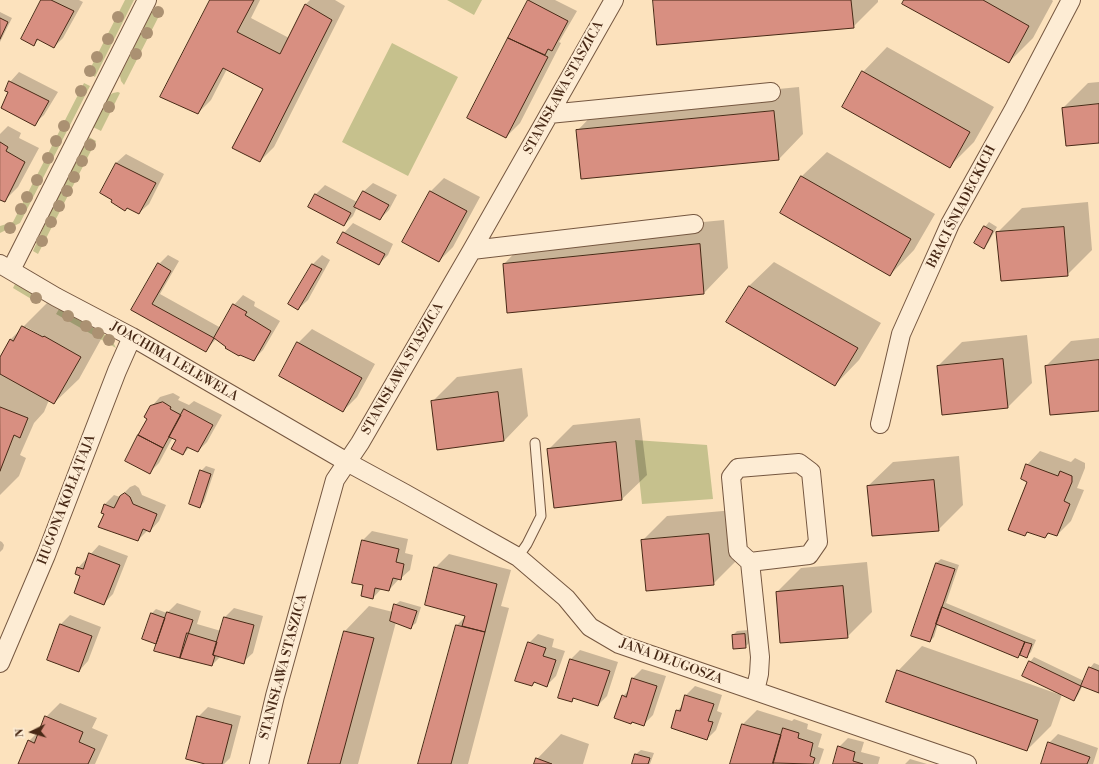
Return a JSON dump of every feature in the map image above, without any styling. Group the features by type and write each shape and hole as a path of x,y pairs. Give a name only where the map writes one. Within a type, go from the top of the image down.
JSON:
{"street":[{"path":"5,267 147,0"},
{"name":"STANISŁAWA STASZICA","path":"259,764 275,696 335,480 360,443 614,0"},
{"name":"BRACI ŚNIADECKICH","path":"880,424 901,334 939,248 950,224 1015,107 1071,0"},
{"path":"549,114 771,92"},
{"path":"472,250 694,224"},
{"name":"JOACHIMA LELEWELA","path":"5,267 56,297 132,337 347,462"},
{"name":"HUGONA KOŁŁĄTAJA","path":"0,663 46,555 116,371 132,337"},
{"name":"JANA DŁUGOSZA","path":"347,462 518,557 566,598 590,627 619,644 967,764"},
{"path":"750,562 809,555 818,542 811,472 799,463 738,468 731,477 738,551 750,562 760,657 759,674 755,691"}],"lane":[{"path":"518,557 527,544 541,516 535,443"}],"shaded area":[{"path":"125,0 134,0 95,77 88,73"},
{"path":"447,0 482,0 474,15"},
{"path":"154,8 161,12 124,85 120,76"},
{"path":"392,43 458,77 408,176 342,142"},
{"path":"84,83 90,86 20,223 0,233 0,226 13,222"},
{"path":"118,92 120,93 101,131 93,127 110,95"},
{"path":"89,137 96,141 38,254 33,251 48,217"},
{"path":"15,284 40,298 38,303 13,288"},
{"path":"59,309 109,337 116,348 56,314"},
{"path":"635,440 707,445 713,499 642,504"}],"building":[{"path":"41,0 51,0 74,11 54,48 37,39 34,46 21,39"},
{"path":"210,0 254,0 237,32 280,54 305,4 332,20 260,162 232,148 263,89 223,68 198,114 160,97"},
{"path":"528,0 568,21 552,51 548,49 545,55 508,38"},
{"path":"653,0 851,0 854,28 657,45"},
{"path":"904,0 983,0 1029,26 1009,63 902,4"},
{"path":"0,18 8,22 0,39"},
{"path":"508,38 548,57 506,138 467,118"},
{"path":"862,71 970,132 950,168 842,107"},
{"path":"9,81 49,101 35,126 1,108 8,92 5,91"},
{"path":"1099,104 1099,143 1066,146 1062,108"},
{"path":"774,111 779,160 581,179 576,130"},
{"path":"0,142 8,147 6,151 25,162 5,202 0,200"},
{"path":"116,163 156,183 139,214 127,208 125,211 111,202 112,200 100,193"},
{"path":"801,176 911,239 890,276 780,213"},
{"path":"363,191 389,205 380,220 354,207"},
{"path":"430,191 467,211 439,262 402,242"},
{"path":"315,194 351,213 344,226 308,207"},
{"path":"984,226 993,231 984,249 974,243"},
{"path":"1064,227 1068,276 1001,281 996,232"},
{"path":"343,232 385,254 379,265 337,243"},
{"path":"700,244 704,294 507,313 503,264"},
{"path":"158,263 171,271 152,304 214,338 206,352 131,310"},
{"path":"312,264 322,269 298,310 288,304"},
{"path":"749,286 858,348 835,386 726,322"},
{"path":"233,304 247,312 245,315 271,331 254,361 240,355 239,356 225,348 226,347 214,338"},
{"path":"22,326 43,337 44,336 81,357 54,404 0,374 0,357 10,339 13,341"},
{"path":"297,342 362,378 343,412 279,376"},
{"path":"1003,359 1008,408 942,415 937,366"},
{"path":"1099,360 1099,411 1050,415 1045,366"},
{"path":"498,392 504,441 437,450 431,401"},
{"path":"163,402 171,407 170,409 181,415 163,448 138,435 147,419 144,417 150,406"},
{"path":"0,407 28,418 20,438 14,435 0,471"},
{"path":"184,409 213,425 198,452 187,447 183,455 171,449 176,440 169,437"},
{"path":"138,435 163,448 150,474 125,461"},
{"path":"616,442 622,500 554,508 547,449"},
{"path":"1026,464 1058,476 1060,471 1072,476 1072,482 1064,501 1070,504 1057,536 1048,533 1045,538 1027,532 1025,536 1008,530 1027,482 1021,479"},
{"path":"200,470 211,474 200,508 189,504"},
{"path":"934,480 939,531 872,536 867,486"},
{"path":"125,493 130,497 133,504 157,514 150,532 143,529 138,541 98,527 104,514 101,513 104,504 114,508 120,496"},
{"path":"709,534 714,585 646,591 641,540"},
{"path":"362,540 399,549 396,562 404,564 401,580 393,578 389,591 375,588 373,599 361,596 363,585 352,583"},
{"path":"89,553 120,565 104,605 74,593 80,576 75,574 77,567 83,569"},
{"path":"936,563 955,569 930,642 911,636"},
{"path":"434,567 497,584 485,632 462,626 465,616 425,605"},
{"path":"843,586 848,638 780,643 776,592"},
{"path":"394,604 417,611 411,629 390,621"},
{"path":"942,607 1025,642 1018,658 936,624"},
{"path":"167,612 193,620 180,658 154,651"},
{"path":"151,613 165,618 156,644 142,639"},
{"path":"224,617 254,625 244,664 213,655"},
{"path":"60,624 92,636 79,672 47,660"},
{"path":"456,625 485,632 451,764 418,764"},
{"path":"344,631 374,638 340,764 308,764"},
{"path":"187,633 217,642 213,655 215,656 212,666 180,658"},
{"path":"745,634 746,648 733,649 732,635"},
{"path":"528,642 546,648 543,656 556,660 547,687 534,682 532,686 515,681"},
{"path":"1025,642 1032,644 1027,658 1020,655"},
{"path":"570,659 610,671 598,706 573,698 572,702 558,698"},
{"path":"1029,661 1081,686 1074,701 1022,676"},
{"path":"1089,667 1099,671 1099,693 1081,686"},
{"path":"897,670 1038,720 1027,751 886,702"},
{"path":"632,678 657,686 644,726 632,722 631,724 614,718 622,695 626,697"},
{"path":"685,695 714,704 708,721 713,722 707,740 671,728 676,710 680,711"},
{"path":"45,716 83,732 79,742 95,749 88,764 18,764 28,740 34,743"},
{"path":"197,716 232,725 222,764 205,764 186,759"},
{"path":"742,724 781,735 773,764 730,764"},
{"path":"783,728 799,733 798,738 813,743 810,756 815,758 813,764 773,763"},
{"path":"1048,742 1090,757 1087,764 1041,764"},
{"path":"838,746 855,752 853,761 863,764 833,764"},
{"path":"635,754 650,758 648,764 632,764"},
{"path":"536,758 552,764 534,764"}]}
